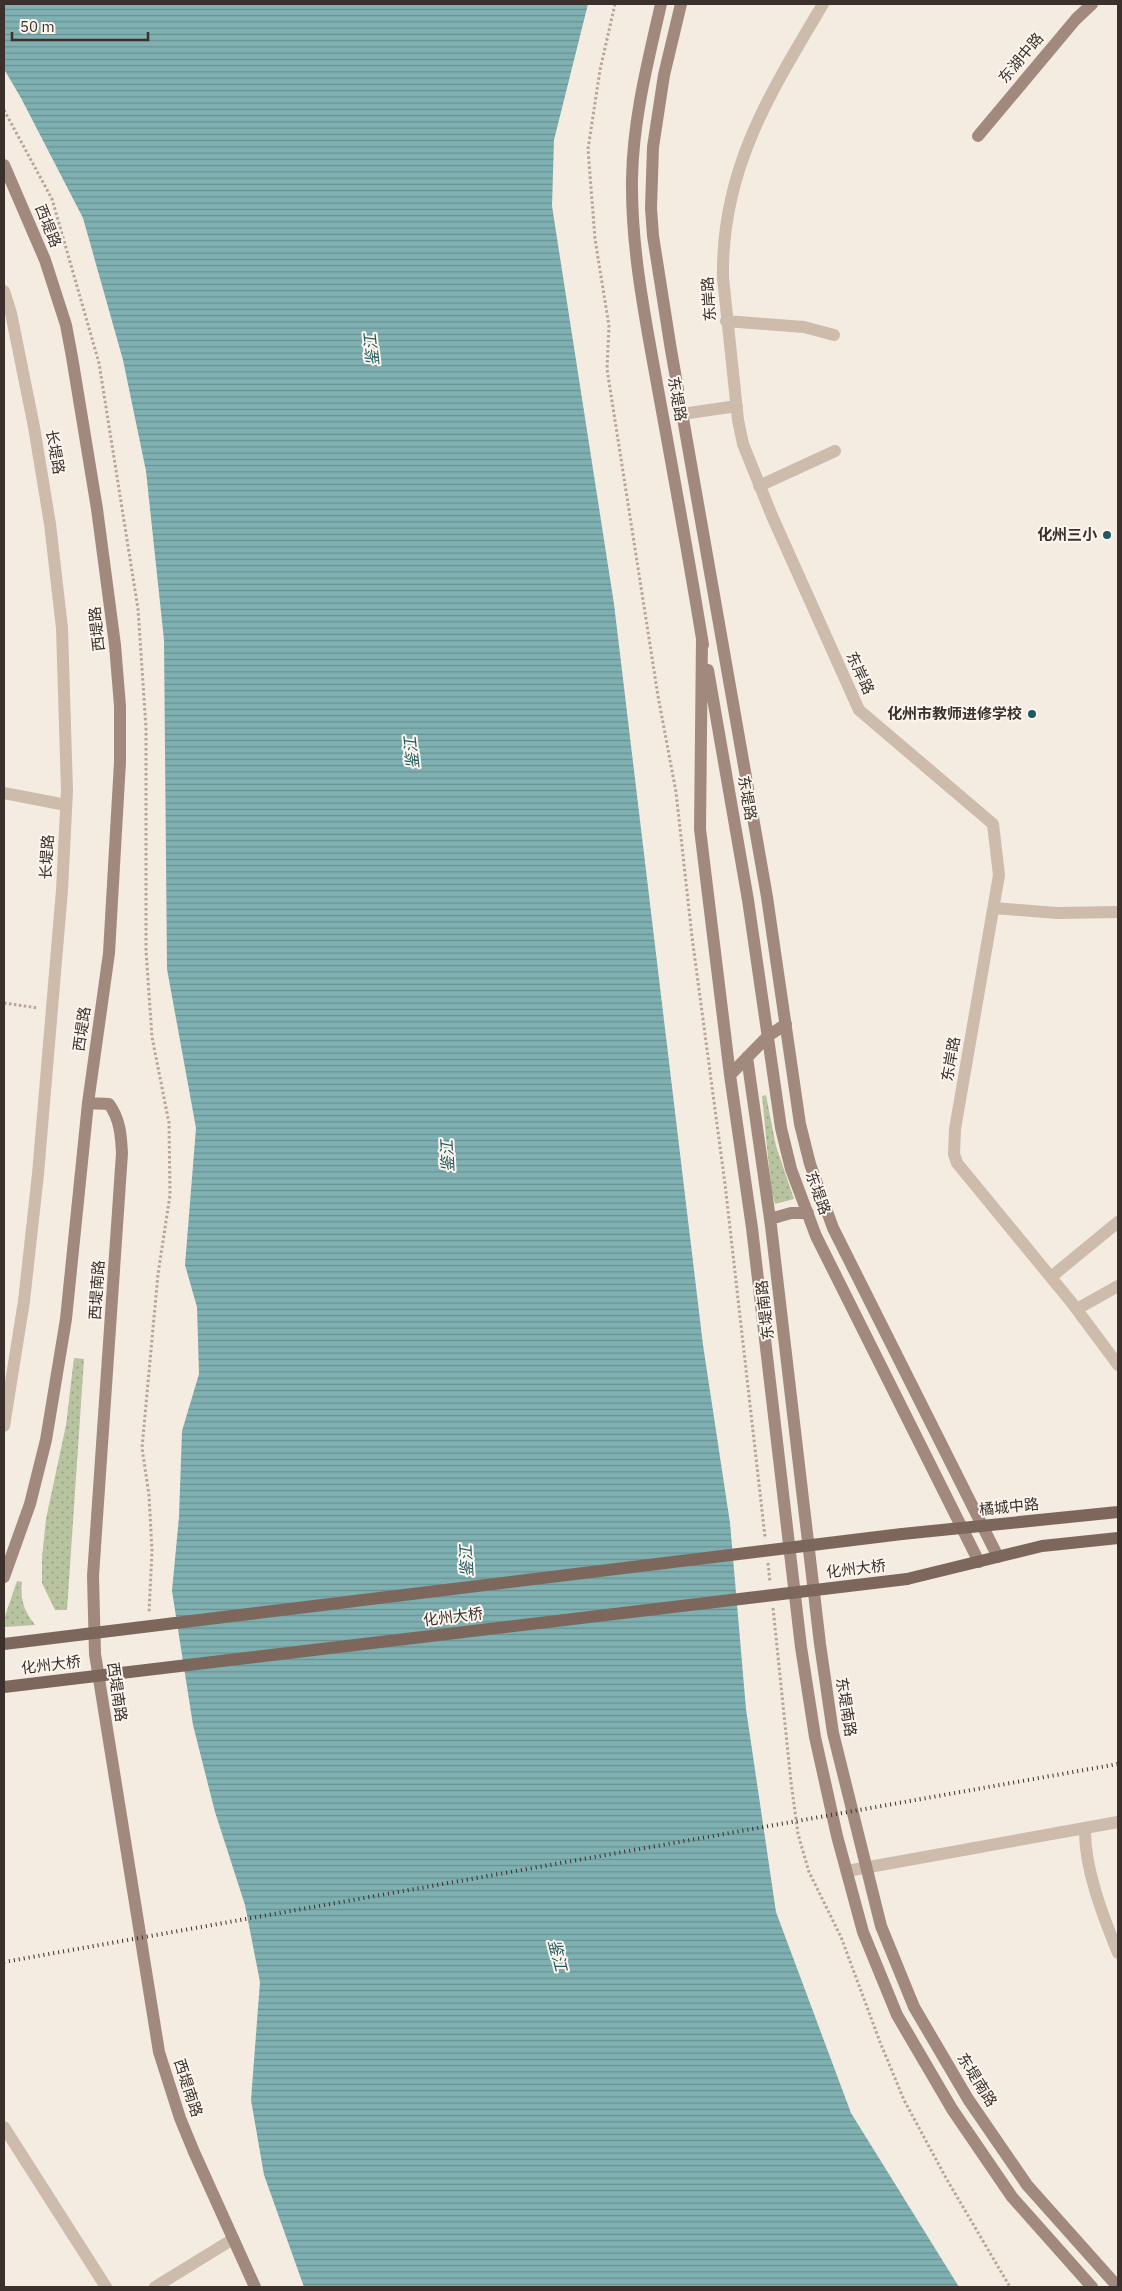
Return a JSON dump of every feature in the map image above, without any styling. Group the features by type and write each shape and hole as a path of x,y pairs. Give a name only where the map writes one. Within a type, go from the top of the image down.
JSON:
{"main road":[{"name":"东堤路","path":"662,4 646,72 634,146 632,177 634,238 652,353 748,900 781,1128 791,1169 816,1236 979,1562"},
{"name":"东堤路","path":"681,4 658,111 653,147 651,208 653,236 682,414 766,888 800,1124 810,1164 834,1228 998,1557"},
{"name":"东湖中路","path":"978,136 1076,19 1092,4"},
{"name":"西堤路","path":"4,165 45,260 66,325 97,509 116,654 120,716 118,816 109,953 88,1104 66,1319 46,1440 30,1504 4,1577"},
{"name":"东堤南路","path":"702,638 700,829 730,1075 753,1238 801,1647 814,1737 863,1932 897,2015 937,2084 1012,2197 1092,2287"},
{"path":"730,1075 768,1036 786,1024"},
{"name":"东堤南路","path":"747,1057 770,1219 822,1662 833,1733 881,1926 914,2007 968,2099 1027,2186 1118,2287"},
{"name":"西堤南路","path":"88,1104 109,1104 116,1113 121,1132 122,1153 93,1576 95,1654 159,2052 180,2118 232,2239 255,2287"},
{"path":"770,1219 791,1213 808,1213"},
{"name":"橘城中路","path":"902,1534 1118,1512"},
{"name":"化州大桥","path":"4,1644 902,1534"},
{"path":"979,1562 1042,1546 1118,1538"},
{"name":"化州大桥","path":"4,1687 907,1579 979,1562"}],"street":[{"name":"东岸路","path":"823,4 769,96 736,176 730,201 722,254 726,321 743,444 759,486 859,710 993,824 999,875 955,1129 954,1156 957,1163 1077,1310 1118,1366"},
{"name":"长堤路","path":"4,291 11,313 34,427 50,524 62,628 67,717 66,805 62,890 24,1301 4,1426"},
{"path":"726,321 804,327 834,335"},
{"path":"682,414 737,406"},
{"path":"759,486 835,451"},
{"path":"4,794 66,805"},
{"path":"994,908 1057,913 1118,912"},
{"path":"1051,1277 1118,1222"},
{"path":"1077,1310 1118,1286"},
{"path":"847,1872 1118,1822"},
{"path":"1085,1828 1090,1867 1118,1953"},
{"path":"4,2127 106,2287"},
{"path":"156,2287 177,2282 232,2239"}],"path":[{"path":"4,1003 51,1010"}],"green space":[{"path":"766,1095 776,1146 794,1199 775,1204 771,1188 762,1096"},
{"path":"74,1358 84,1359 67,1610 55,1610 42,1583 42,1558 46,1519 66,1425"},
{"path":"17,1581 22,1582 24,1605 35,1625 4,1627 4,1619"}],"water":[{"name":"鉴江","path":"4,4 588,4 554,140 552,206 614,604 703,1345 730,1523 746,1709 776,1912 851,2113 959,2287 304,2287 264,2175 251,2100 260,1982 245,1905 215,1812 193,1725 172,1591 179,1517 182,1431 199,1374 197,1307 185,1265 196,1128 167,969 164,640 146,471 123,360 83,218 4,69"}],"railway":[{"path":"4,1962 1118,1764"}],"place":[{"name":"化州三小","path":"1107,535"},
{"name":"化州市教师进修学校","path":"1032,714"}]}
